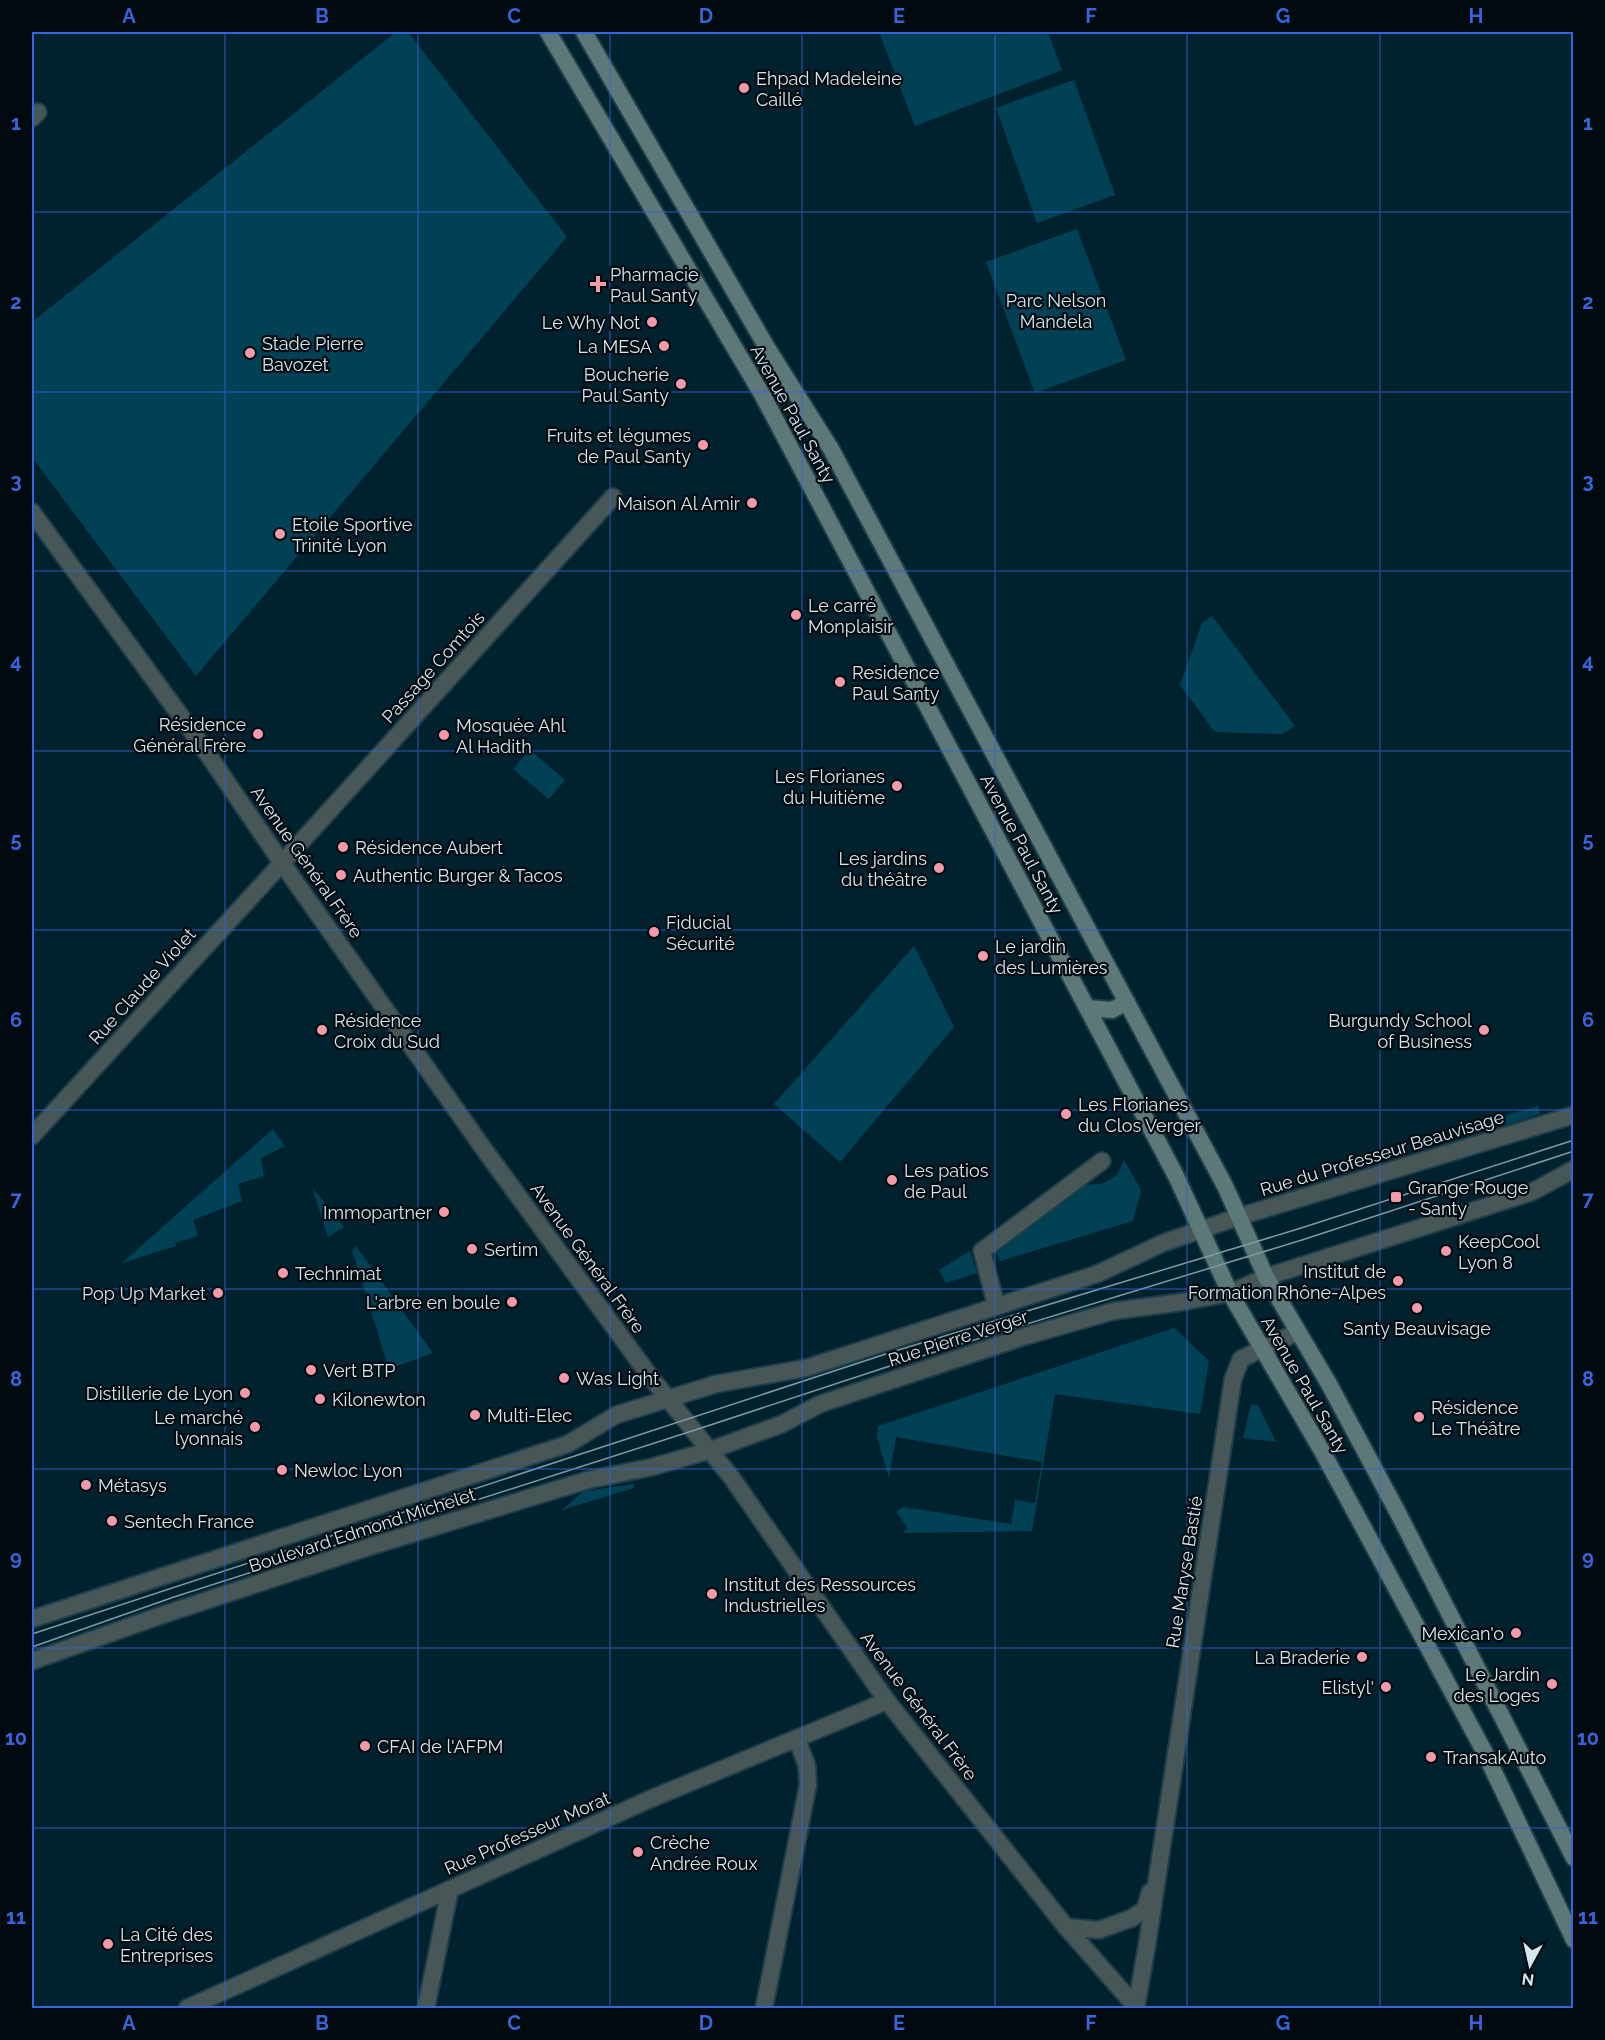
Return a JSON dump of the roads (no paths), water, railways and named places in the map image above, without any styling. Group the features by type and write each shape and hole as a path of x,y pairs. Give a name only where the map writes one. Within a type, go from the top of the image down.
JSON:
{"main road":[{"name":"Avenue Paul Santy","path":"548,32 763,396 1087,1008 1202,1229 1230,1293 1322,1451 1484,1751 1573,1937"},
{"name":"Avenue Paul Santy","path":"584,32 766,346 831,449 1225,1186 1266,1277 1329,1384 1397,1511 1574,1858"},
{"path":"1087,1008 1112,1010 1127,1002"}],"street":[{"name":"Passage Comtois","path":"282,863 613,497"},
{"name":"Avenue Général Frère","path":"32,512 196,736 282,863 482,1145 652,1379 732,1478 887,1701 1066,1927 1136,2008"},
{"name":"Rue Claude Violet","path":"32,1136 282,863"},
{"name":"Rue du Professeur Beauvisage","path":"1202,1229 1574,1115"},
{"name":"Rue Pierre Verger","path":"996,1305 982,1251 1102,1161"},
{"path":"1230,1293 1266,1277 1532,1192 1574,1169"},
{"name":"Rue Pierre Verger","path":"669,1399 716,1384 806,1368 1097,1274 1163,1243 1202,1229"},
{"name":"Rue Pierre Verger","path":"708,1451 782,1424 820,1404 1026,1336 1114,1311 1230,1293"},
{"name":"Rue Maryse Bastié","path":"1136,2008 1233,1379 1241,1359 1261,1347 1297,1332"},
{"name":"Boulevard Edmond Michelet","path":"32,1619 568,1444 616,1415 669,1399"},
{"name":"Boulevard Edmond Michelet","path":"32,1661 162,1615 375,1545 588,1480 652,1467 708,1451"},
{"name":"Rue Professeur Morat","path":"186,2008 648,1800 887,1701"},
{"path":"764,2008 808,1785 807,1766 797,1739"},
{"name":"Rue Maryse Bastié","path":"1066,1927 1099,1930 1132,1918 1145,1909 1161,1854"},
{"path":"426,2008 450,1889"}],"tram line":[{"path":"32,1634 895,1351 1298,1229 1574,1140"},
{"path":"32,1647 174,1597 899,1363 1302,1240 1574,1151"}],"place":[{"name":"Ehpad Madeleine Caillé","path":"744,88"},
{"name":"Pharmacie Paul Santy","path":"598,284"},
{"name":"Le Why Not","path":"652,322"},
{"name":"La MESA","path":"664,346"},
{"name":"Stade Pierre Bavozet","path":"250,353"},
{"name":"Boucherie Paul Santy","path":"681,384"},
{"name":"Fruits et légumes de Paul Santy","path":"703,445"},
{"name":"Maison Al Amir","path":"752,503"},
{"name":"Etoile Sportive Trinité Lyon","path":"280,534"},
{"name":"Le carré Monplaisir","path":"796,615"},
{"name":"Residence Paul Santy","path":"840,682"},
{"name":"Résidence Général Frère","path":"258,734"},
{"name":"Mosquée Ahl Al Hadith","path":"444,735"},
{"name":"Les Florianes du Huitième","path":"897,786"},
{"name":"Résidence Aubert","path":"343,847"},
{"name":"Les jardins du théâtre","path":"939,868"},
{"name":"Authentic Burger & Tacos","path":"341,875"},
{"name":"Fiducial Sécurité","path":"654,932"},
{"name":"Le jardin des Lumières","path":"983,956"},
{"name":"Résidence Croix du Sud","path":"322,1030"},
{"name":"Burgundy School of Business","path":"1484,1030"},
{"name":"Les Florianes du Clos Verger","path":"1066,1114"},
{"name":"Les patios de Paul","path":"892,1180"},
{"name":"Grange Rouge - Santy","path":"1396,1197"},
{"name":"Immopartner","path":"444,1212"},
{"name":"Sertim","path":"472,1249"},
{"name":"KeepCool Lyon 8","path":"1446,1251"},
{"name":"Technimat","path":"283,1273"},
{"name":"Institut de Formation Rhône-Alpes","path":"1398,1281"},
{"name":"Pop Up Market","path":"218,1293"},
{"name":"L'arbre en boule","path":"512,1302"},
{"name":"Santy Beauvisage","path":"1417,1308"},
{"name":"Vert BTP","path":"311,1370"},
{"name":"Was Light","path":"564,1378"},
{"name":"Distillerie de Lyon","path":"245,1393"},
{"name":"Kilonewton","path":"320,1399"},
{"name":"Multi-Elec","path":"475,1415"},
{"name":"Résidence Le Théâtre","path":"1419,1417"},
{"name":"Le marché lyonnais","path":"255,1427"},
{"name":"Newloc Lyon","path":"282,1470"},
{"name":"Métasys","path":"86,1485"},
{"name":"Sentech France","path":"112,1521"},
{"name":"Institut des Ressources Industrielles","path":"712,1594"},
{"name":"Mexican'o","path":"1516,1633"},
{"name":"La Braderie","path":"1362,1657"},
{"name":"Le Jardin des Loges","path":"1552,1684"},
{"name":"Elistyl'","path":"1386,1687"},
{"name":"CFAI de l'AFPM","path":"365,1746"},
{"name":"TransakAuto","path":"1431,1757"},
{"name":"Crèche Andrée Roux","path":"638,1852"},
{"name":"La Cité des Entreprises","path":"108,1944"}],"park label":[{"name":"Parc Nelson Mandela","path":"1056,310"}]}
